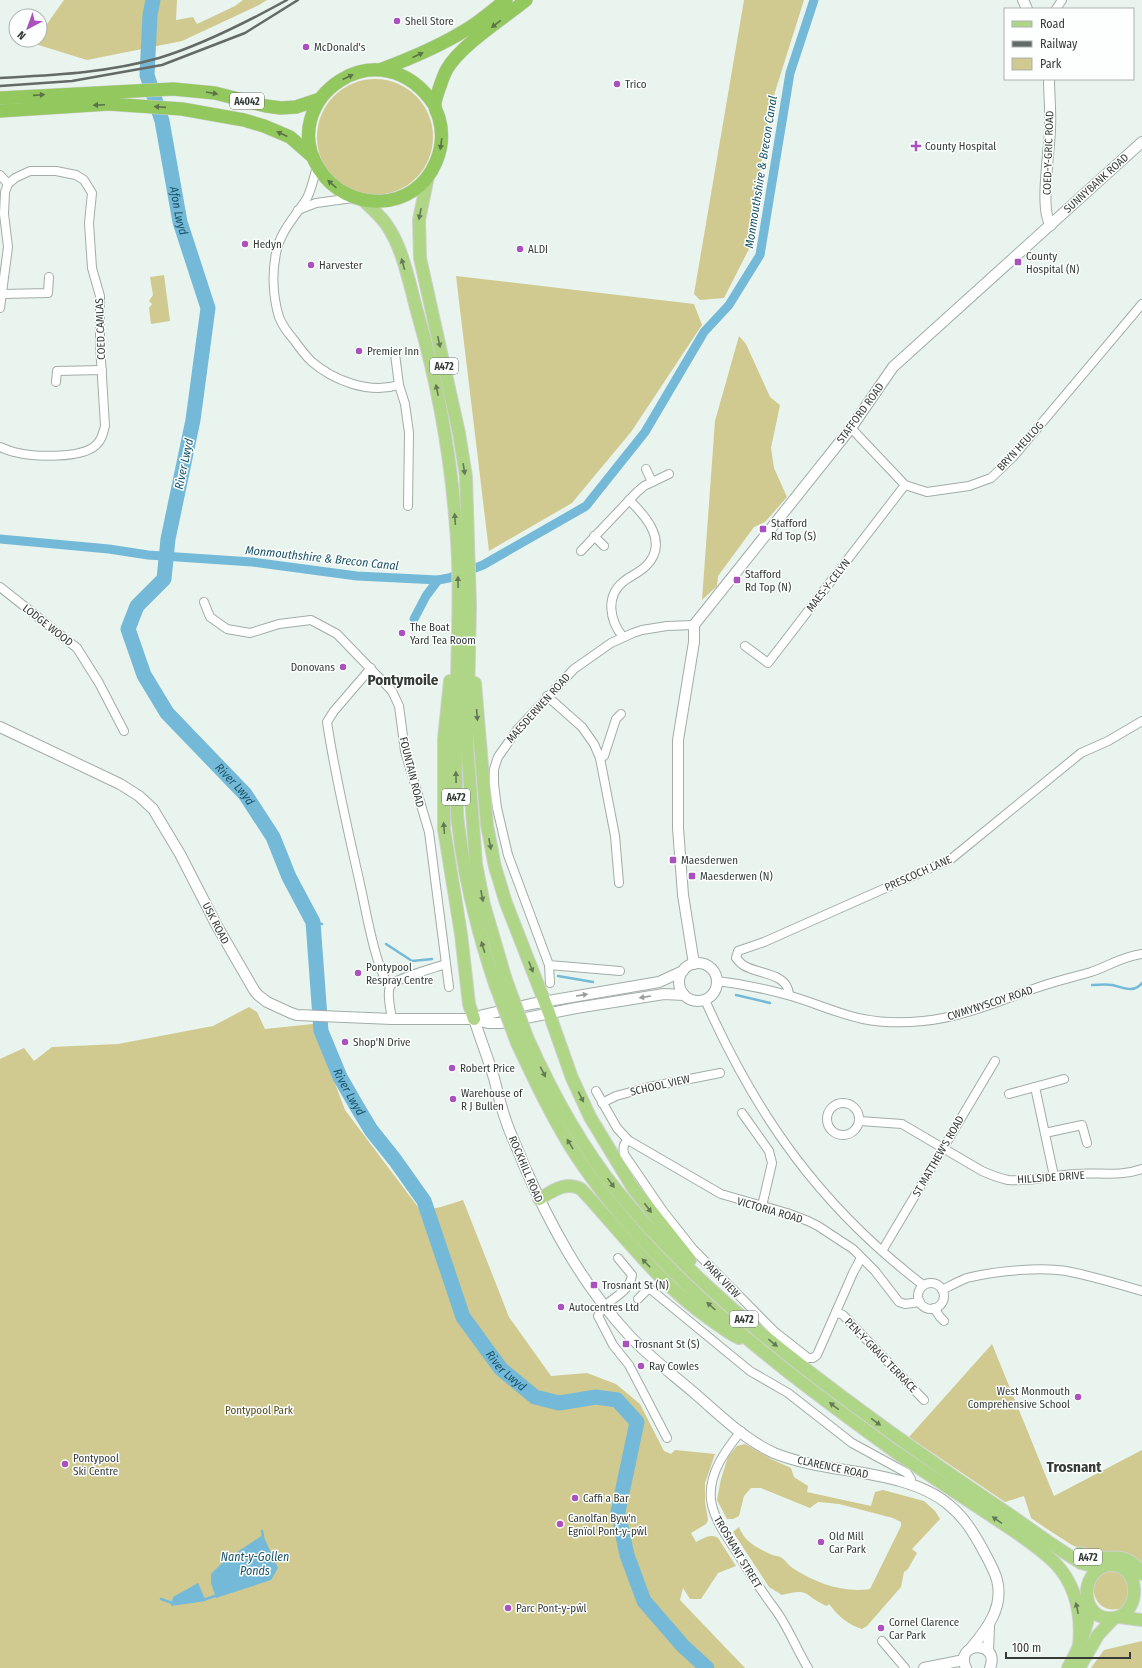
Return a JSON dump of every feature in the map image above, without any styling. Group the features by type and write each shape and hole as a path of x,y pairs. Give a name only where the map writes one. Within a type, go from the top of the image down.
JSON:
{"highway":[{"path":"382,70 427,51 450,39 470,27 506,0"},
{"path":"435,106 442,81 447,69 455,57 468,45 526,0"},
{"path":"382,70 395,72 413,81 427,95 435,106 441,125 441,146 436,162 428,176 415,188 399,197 381,201 358,199 332,185 315,162 309,140 310,123 320,99 331,86 347,76 359,72 382,70"},
{"name":"A4042","path":"0,98 173,89 215,93 266,106 281,108 296,106 320,99"},
{"name":"A4042","path":"0,111 109,104 182,108 244,120 264,126 290,137 315,162"}],"main road":[{"name":"A472","path":"428,176 419,220 420,258 459,433 466,477 463,558 467,746 476,864 500,982"},
{"name":"A472","path":"358,199 384,221 394,238 401,257 437,390 447,444 463,558"},
{"name":"A472","path":"464,606 457,650 456,811 464,866 481,942 500,982 522,1040 536,1083 573,1150 617,1209 664,1262 711,1307 755,1344 888,1446 1032,1536 1045,1540 1075,1560 1100,1568"},
{"path":"464,606 487,825 494,867 506,902 549,1013 572,1078 590,1116 610,1152 637,1193 723,1302"},
{"path":"457,650 449,685 444,740 444,829 461,934 469,1004 474,1018"},
{"name":"A472","path":"522,1040 542,1070 585,1147 617,1191 651,1230 723,1302 771,1342 855,1407 1032,1536 1046,1550 1066,1565 1074,1575 1088,1603"},
{"path":"539,1199 565,1186 570,1185 581,1189 639,1255 672,1289 700,1312 734,1336 755,1344"},
{"name":"A472","path":"1032,1536 1047,1535 1091,1558 1114,1556 1125,1558 1134,1564 1142,1574"},
{"path":"1032,1536 1064,1574 1072,1588 1079,1618 1079,1646"},
{"path":"1068,1668 1087,1627 1088,1603 1086,1593 1090,1579 1100,1568 1112,1565 1121,1566 1128,1570 1136,1580 1140,1601 1116,1618 1098,1635 1079,1668"},
{"path":"1088,1603 1103,1617 1142,1620"}],"street":[{"name":"COED-Y-GRIC ROAD","path":"1049,80 1050,129 1046,214 1047,221 1051,225"},
{"name":"SUNNYBANK ROAD","path":"1051,225 1142,142"},
{"path":"315,162 312,187 283,234 276,252 274,267 277,304 280,317 284,327 310,360 333,376 348,383 368,387 387,389 399,385"},
{"name":"COED CAMLAS","path":"0,447 13,452 50,456 88,451 102,438 105,426 100,296 92,268 89,223 92,193 84,180 76,175 56,171 30,171 15,178 8,184"},
{"path":"0,175 8,184 5,192 4,214 8,247 0,308"},
{"path":"298,210 316,203 358,199"},
{"name":"STAFFORD ROAD","path":"694,626 850,428 893,367 1051,225"},
{"path":"2,294 48,293 49,277"},
{"name":"BRYN HEULOG","path":"850,428 905,485 927,492 969,486 990,478 1013,457 1142,304"},
{"path":"395,354 399,385 406,409 409,433 408,506"},
{"name":"COED CAMLAS","path":"56,382 57,371 102,370"},
{"path":"646,469 652,482"},
{"path":"581,551 637,492 652,482 669,474"},
{"name":"MAES-Y-CELYN","path":"745,646 768,663 905,485"},
{"path":"623,637 612,616 612,602 614,594 624,581 637,574 647,565 651,559 656,543 652,527 648,520 629,500"},
{"path":"594,536 604,546"},
{"name":"LODGE WOOD","path":"0,587 77,648 99,683 124,731"},
{"name":"FOUNTAIN ROAD","path":"204,602 210,617 227,629 250,633 279,624 311,620 337,634 392,691 400,706 405,751 428,832 449,986"},
{"name":"MAESDERWEN ROAD","path":"550,983 549,965 508,855 497,808 494,769 498,757 503,748 547,696 574,669 611,643 642,630 668,626 694,626"},
{"path":"694,626 694,642 678,740 678,828 683,895 694,964"},
{"path":"371,668 334,711 327,722 331,753 371,934 383,976 390,986"},
{"path":"547,696 582,727 594,744 600,758 615,836 619,883"},
{"path":"600,758 604,756 616,718 621,714"},
{"name":"PRESCOCH LANE","path":"789,995 789,988 783,980 743,965 736,958 738,951 799,927 952,859 1081,753 1142,721"},
{"name":"USK ROAD","path":"0,727 120,784 139,796 153,809 180,854 217,926 258,996 291,1014 392,1019 474,1018"},
{"name":"CWMYNYSCOY ROAD","path":"717,981 744,984 789,995 862,1019 882,1022 923,1021 950,1017 986,1006 1039,986 1092,972 1133,954 1142,954"},
{"path":"392,1019 388,992 390,986 398,980 446,964"},
{"path":"474,1018 544,1002 659,982 694,964 708,966 716,975 717,981 715,991 705,1000 693,1001 681,991 679,980 683,971"},
{"path":"549,965 608,973 620,971"},
{"path":"474,1018 488,1023 501,1023 549,1013 664,994 684,995"},
{"path":"705,1000 734,1062 762,1111 792,1155 848,1220 923,1285"},
{"name":"ROCKHILL ROAD","path":"474,1018 507,1124 539,1199 572,1262 604,1307"},
{"name":"ST MATTHEW'S ROAD","path":"882,1251 994,1061"},
{"name":"SCHOOL VIEW","path":"602,1102 648,1086 720,1073"},
{"path":"1009,1094 1064,1079"},
{"path":"1035,1087 1054,1176"},
{"path":"596,1091 617,1128 628,1140"},
{"path":"844,1102 854,1106 858,1111 860,1121 855,1131 845,1135 835,1133 828,1125 827,1119 830,1109 834,1105 844,1102"},
{"path":"742,1113 769,1151 771,1158 772,1164 762,1206"},
{"name":"HILLSIDE DRIVE","path":"860,1121 900,1123 994,1176 1009,1180 1023,1180 1077,1174 1116,1175 1133,1173 1142,1170"},
{"path":"1045,1133 1082,1125 1087,1143"},
{"name":"VICTORIA ROAD","path":"628,1140 721,1194 808,1221 853,1249 875,1271 899,1302 905,1304 920,1302"},
{"name":"PARK VIEW","path":"628,1140 625,1142 623,1149 624,1154 663,1211 693,1249 775,1332 808,1358 813,1358 817,1355 858,1261 861,1258"},
{"path":"618,1258 632,1275 631,1282 617,1298 600,1311 598,1316 613,1345 629,1365 667,1438"},
{"path":"942,1290 966,1279 995,1273 1049,1269 1070,1271 1142,1291"},
{"path":"934,1283 942,1290 943,1299 938,1306 934,1308 926,1308 920,1302 918,1293 923,1285 934,1283"},
{"path":"638,1299 649,1288 750,1371 788,1393 852,1443 907,1473 911,1479 910,1485"},
{"name":"CLARENCE ROAD","path":"604,1307 630,1337 741,1431 753,1443 776,1454 818,1466 872,1475 910,1485 941,1499 957,1512 973,1531 994,1570 998,1583 996,1606 989,1627 988,1652 992,1659 992,1667"},
{"path":"934,1308 944,1320"},
{"name":"PEN-Y-GRAIG TERRACE","path":"836,1312 843,1315 924,1400"},
{"name":"TROSNANT STREET","path":"741,1431 726,1450 716,1470 712,1483 711,1498 714,1511 723,1531 767,1600 777,1613 798,1653 808,1668"},
{"name":"CLARENCE ROAD","path":"964,1665 966,1653 989,1627"},
{"path":"882,1641 905,1668"},
{"path":"971,1648 980,1647 988,1652"},
{"path":"924,1668 938,1665 964,1665"}],"green space":[{"path":"64,0 177,0 176,20 193,17 197,24 235,6 243,0 267,0 182,41 87,60 48,48 48,23"},
{"path":"744,0 804,0 775,92 766,130 750,247 724,298 700,300 694,294"},
{"path":"375,79 397,83 416,96 429,115 433,137 429,159 416,178 397,191 375,195 353,191 334,178 321,159 317,137 321,115 334,96 353,83"},
{"path":"164,275 170,321 151,324 149,308 152,304 149,301 153,295 150,277"},
{"path":"456,276 694,304 702,325 631,432 572,503 489,551"},
{"path":"739,336 746,344 770,397 780,405 771,448 774,468 787,497 765,522 754,527 718,576 717,586 702,600 715,421"},
{"name":"Pontypool Park","path":"249,1007 257,1012 265,1029 313,1024 345,1110 421,1211 463,1200 509,1317 551,1376 587,1373 616,1384 640,1404 664,1451 671,1454 675,1450 715,1454 705,1483 705,1502 708,1520 706,1524 691,1533 696,1542 709,1536 718,1538 736,1566 718,1573 701,1599 690,1599 683,1588 680,1600 745,1668 0,1668 0,1059 24,1048 34,1061 52,1047 118,1044 213,1026"},
{"path":"992,1344 1054,1496 1142,1450 1142,1574 1072,1545 1031,1518 1024,1496 1005,1502 909,1437"},
{"path":"745,1444 771,1459 791,1468 794,1477 808,1486 807,1492 871,1506 875,1492 883,1490 924,1501 935,1511 940,1519 912,1549 917,1553 908,1569 904,1572 901,1587 867,1626 862,1629 852,1625 836,1613 829,1604 827,1606 803,1592 782,1595 769,1587 733,1532 739,1527 744,1536 756,1547 782,1558 792,1568 811,1579 830,1586 850,1590 860,1590 870,1589 901,1526 901,1522 893,1518 839,1504 818,1502 810,1508 761,1488 751,1488 744,1496 739,1516 733,1519 727,1519 717,1500 721,1479 728,1457 737,1446"},
{"path":"1111,1570 1118,1571 1132,1583 1126,1606 1115,1609 1106,1608 1100,1604 1095,1597 1094,1590 1096,1582 1101,1575"},
{"path":"1142,1641 1142,1668 1091,1668 1104,1650"}],"water":[{"name":"Nant-y-Gollen Ponds","path":"263,1535 278,1568 271,1580 216,1598 211,1583 211,1574 225,1560"},
{"path":"198,1583 206,1601 171,1606 173,1597"}],"waterway":[{"name":"River Lwyd","path":"153,0 150,15 147,75 162,121 180,222 208,308 193,420 168,539 164,579 137,606 128,629 144,675 167,713 245,794 273,837 289,877 313,922 321,1031 340,1077 371,1130 395,1160 424,1201 463,1317 501,1369 535,1397 559,1403 596,1397 617,1400 637,1422 618,1512 627,1555 644,1601 683,1646 707,1668"},
{"name":"Monmouthshire & Brecon Canal","path":"0,539 109,549 148,555 252,562 357,576 438,580 449,578 483,565 586,506 645,432 704,332 729,305 760,255 790,73 814,0"},
{"path":"414,619 426,596 438,580"},
{"path":"313,922 322,924"},
{"path":"386,944 412,961 432,959"},
{"path":"558,976 593,982"},
{"path":"1092,985 1109,985 1131,989 1142,983"},
{"path":"736,995 770,1003"},
{"path":"262,1531 263,1536"},
{"path":"206,1599 215,1596"},
{"path":"161,1599 172,1603"}],"railway":[{"path":"0,78 100,70 159,58 192,47 256,17 287,0"},
{"path":"0,86 72,81 162,65 245,33 298,0"}],"place":[{"name":"Shell Store","path":"397,21"},
{"name":"McDonald's","path":"306,47"},
{"name":"Trico","path":"617,84"},
{"name":"County Hospital","path":"916,146"},
{"name":"Hedyn","path":"245,244"},
{"name":"ALDI","path":"520,249"},
{"name":"County Hospital (N)","path":"1018,262"},
{"name":"Harvester","path":"311,265"},
{"name":"Premier Inn","path":"359,351"},
{"name":"Stafford Rd Top (S)","path":"763,529"},
{"name":"Stafford Rd Top (N)","path":"737,580"},
{"name":"The Boat Yard Tea Room","path":"402,633"},
{"name":"Donovans","path":"343,667"},
{"name":"Maesderwen","path":"673,860"},
{"name":"Maesderwen (N)","path":"692,876"},
{"name":"Pontypool Respray Centre","path":"358,973"},
{"name":"Shop'N Drive","path":"345,1042"},
{"name":"Robert Price","path":"452,1068"},
{"name":"Warehouse of R J Bullen","path":"453,1099"},
{"name":"Trosnant St (N)","path":"594,1285"},
{"name":"Autocentres Ltd","path":"561,1307"},
{"name":"Trosnant St (S)","path":"626,1344"},
{"name":"Ray Cowles","path":"641,1366"},
{"name":"West Monmouth Comprehensive School","path":"1078,1397"},
{"name":"Pontypool Ski Centre","path":"65,1464"},
{"name":"Caffi a Bar","path":"575,1498"},
{"name":"Canolfan Byw'n Egnïol Pont-y-pŵl","path":"560,1524"},
{"name":"Old Mill Car Park","path":"821,1542"},
{"name":"Parc Pont-y-pŵl","path":"508,1608"},
{"name":"Cornel Clarence Car Park","path":"881,1628"}],"district":[{"name":"Pontymoile","path":"403,680"},
{"name":"Trosnant","path":"1074,1467"}],"water label":[{"name":"Afon Lwyd","path":"179,210"}]}
